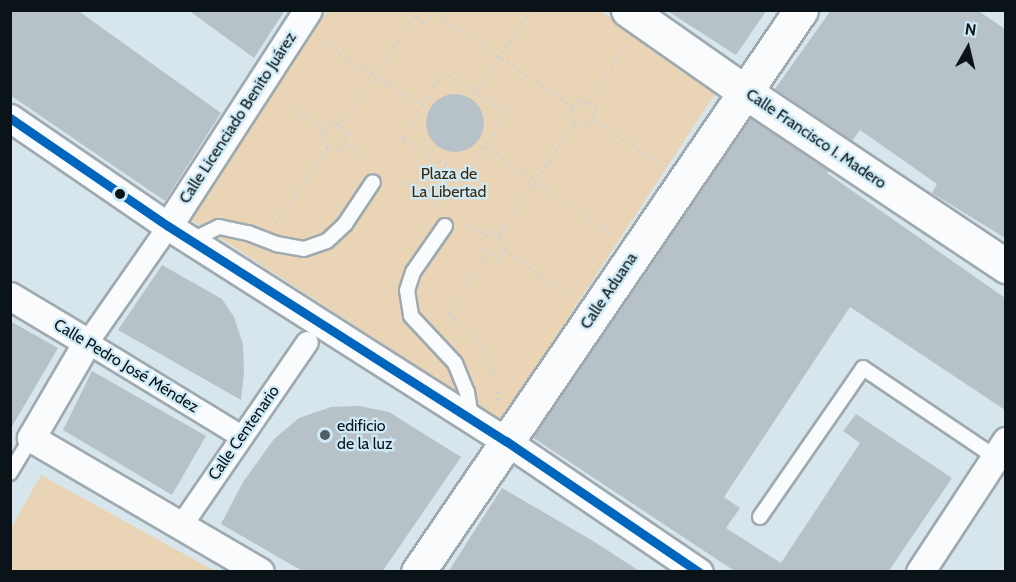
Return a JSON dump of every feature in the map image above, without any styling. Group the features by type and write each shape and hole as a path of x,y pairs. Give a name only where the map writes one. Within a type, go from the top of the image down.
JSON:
{"street":[{"name":"Calle Francisco I. Madero","path":"628,10 745,92 1005,266"},
{"name":"Calle Aduana","path":"418,572 503,426 745,92 801,10"},
{"name":"Calle Licenciado Benito Juárez","path":"31,438 87,342 310,23"},
{"path":"10,118 190,241 471,420 503,426 699,572"},
{"name":"Calle Pedro José Méndez","path":"10,296 241,436"},
{"name":"Calle Centenario","path":"181,525 308,342"},
{"path":"31,438 260,572"},
{"path":"920,572 1000,449"}],"lane":[{"path":"190,241 219,227 248,233 276,244 304,249 327,241 345,224 373,182"},
{"path":"447,219 413,272 407,290 411,316 455,363 467,392 471,420"},
{"path":"760,517 863,368 1000,449"},
{"path":"10,473 31,438"}],"path":[{"path":"407,10 425,23 433,11 574,107"},
{"path":"476,93 531,10"},
{"path":"340,127 414,15"},
{"path":"310,23 374,76 422,106"},
{"path":"589,104 626,45"},
{"path":"444,73 476,93 507,112 466,178 402,138 444,73"},
{"path":"273,96 325,131"},
{"path":"580,98 589,104 598,110 586,129 568,117 580,98"},
{"path":"593,119 661,166"},
{"path":"331,122 340,127 350,134 338,153 319,141 331,122"},
{"path":"498,236 576,122"},
{"path":"344,143 373,162"},
{"path":"269,219 276,223 328,147"},
{"path":"486,147 615,237"},
{"path":"383,169 447,219"},
{"path":"458,218 485,236"},
{"path":"489,230 498,236 509,244 498,259 478,246 489,230"},
{"path":"504,250 573,299"},
{"path":"488,252 449,315 477,339 491,363 503,426"}],"green space":[{"name":"Plaza de La Libertad","path":"327,11 600,11 719,88 501,420 190,219"},
{"path":"41,475 215,571 11,571 11,528"}],"building":[{"path":"10,10 77,10 221,113 165,201 10,95"},
{"path":"188,10 285,10 254,58"},
{"path":"666,10 767,10 736,55"},
{"path":"831,10 977,10 1005,29 1005,238 932,193 937,184 860,130 852,141 775,89"},
{"path":"455,94 466,96 479,107 484,123 482,134 471,147 455,152 444,150 431,139 426,123 428,112 439,99"},
{"path":"750,118 829,171 827,173 1005,298 1005,410 850,307 724,497 740,508 726,528 781,563 860,443 843,431 856,414 952,478 888,572 736,572 532,437"},
{"path":"162,265 222,299 234,317 243,344 244,373 241,400 118,330"},
{"path":"10,321 58,348 10,430"},
{"path":"92,371 206,436 172,495 63,430"},
{"path":"359,406 389,412 461,457 382,572 304,572 221,524 243,482 274,439 299,418 331,407"},
{"path":"502,488 593,541 641,572 448,572"}],"transit line":[{"path":"10,118 168,226 506,441 699,572"}],"place":[{"name":"edificio de la luz","path":"325,435"}]}
